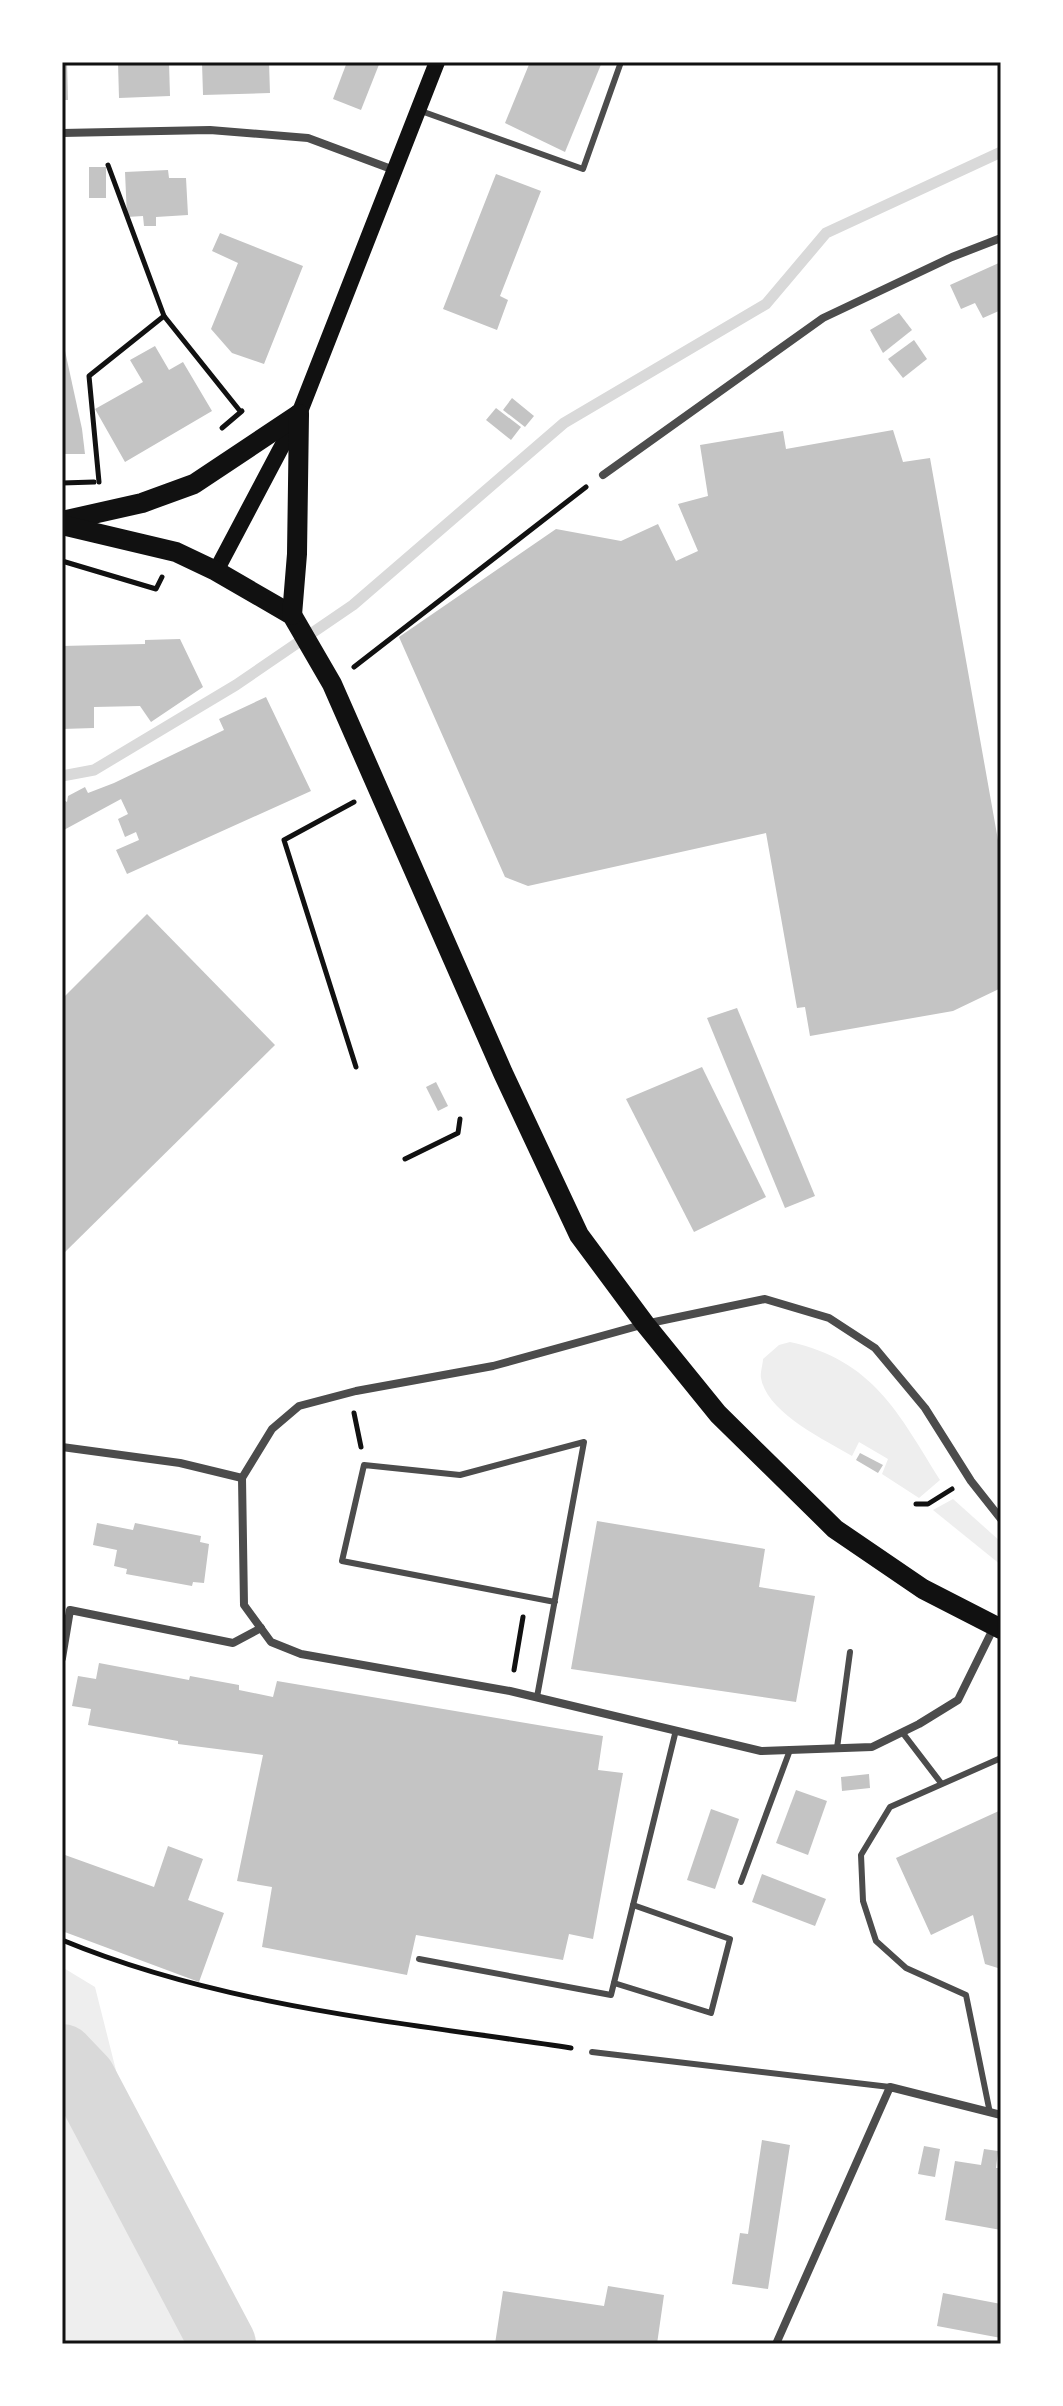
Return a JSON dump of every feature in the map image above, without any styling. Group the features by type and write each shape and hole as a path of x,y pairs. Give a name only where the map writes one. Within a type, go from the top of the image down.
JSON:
{"main road":[{"path":"216,571 299,414 437,62"},
{"path":"62,523 142,503 194,484 299,414"},
{"path":"294,619 299,414"},
{"path":"62,523 176,552 216,571 294,619 320,658 503,1073 579,1235 645,1324 718,1414 835,1529 923,1589 998,1628"}],"street":[{"path":"62,133 210,130 308,138 394,170"},
{"path":"603,475 823,318 952,257 1001,238"},
{"path":"998,1628 958,1700 902,1732 872,1747 761,1751 510,1691 301,1654 271,1642 244,1605 242,1478 272,1429 299,1406 350,1393 493,1366 645,1324 765,1299 829,1318 875,1348 925,1408 971,1481 1001,1519"},
{"path":"62,1447 180,1463 242,1478"},
{"path":"62,1658 66,1609 233,1643 261,1628"},
{"path":"776,2344 890,2087 1001,2115"}],"lane":[{"path":"417,110 583,169 621,62"},
{"path":"537,1697 555,1602 584,1442 460,1475 364,1465 342,1561 555,1602"},
{"path":"837,1748 850,1652"},
{"path":"419,1959 611,1995 676,1730"},
{"path":"902,1732 941,1783"},
{"path":"741,1882 790,1750"},
{"path":"990,2113 966,1995 906,1968 876,1941 863,1901 861,1855 890,1807 1001,1758"},
{"path":"614,1983 711,2013 730,1939 633,1905"},
{"path":"592,2052 890,2087"}],"path":[{"path":"108,165 164,316 240,411"},
{"path":"99,482 89,376 164,316"},
{"path":"216,434 240,411 299,414"},
{"path":"332,684 603,475"},
{"path":"62,483 99,482 113,478"},
{"path":"62,561 156,589"},
{"path":"356,1067 284,840 379,788"},
{"path":"405,1159 458,1133 460,1119"},
{"path":"350,1393 364,1465"},
{"path":"916,1504 928,1504 946,1492"},
{"path":"510,1691 526,1596"},
{"path":"62,1940 161,1977 242,1998 592,2052"}],"shaded area":[{"path":"790,1342 819,1350 863,1376 896,1412 940,1480 919,1498 882,1474 888,1459 859,1442 852,1456 785,1414 766,1391 761,1374 763,1359 779,1345"},
{"path":"953,1499 1001,1542 1001,1565 933,1510"},
{"path":"62,1967 95,1987 125,2106 167,2205 258,2344 62,2344"}],"building":[{"path":"62,62 67,62 68,100 62,100"},
{"path":"118,62 169,62 170,96 119,98"},
{"path":"202,62 269,62 270,93 203,95"},
{"path":"347,62 380,62 361,110 333,99"},
{"path":"530,62 602,62 565,152 505,123"},
{"path":"89,167 106,167 106,198 89,198"},
{"path":"168,170 169,178 186,178 188,215 156,217 156,226 144,226 143,216 127,217 125,172"},
{"path":"496,174 541,191 500,296 508,300 497,330 443,309"},
{"path":"220,233 303,266 264,364 232,353 211,329 238,263 212,251"},
{"path":"1001,262 1001,310 983,318 975,303 961,309 950,285"},
{"path":"899,313 912,330 883,353 870,330"},
{"path":"62,337 82,429 85,454 62,454"},
{"path":"914,340 927,359 903,378 888,359"},
{"path":"155,346 169,370 183,362 212,411 125,462 95,409 143,382 130,360"},
{"path":"512,398 534,416 525,427 503,410"},
{"path":"496,408 521,427 511,440 486,420"},
{"path":"893,430 903,462 930,458 1001,857 1001,988 953,1011 810,1036 805,1007 797,1008 766,833 528,886 505,877 399,637 556,529 621,541 658,524 676,561 698,551 678,504 708,496 700,445 783,431 786,449"},
{"path":"180,639 203,687 151,722 140,706 94,707 94,728 62,729 62,646 145,644 145,640"},
{"path":"266,697 311,791 127,874 116,850 139,840 136,832 125,837 118,819 128,814 121,799 62,831 62,799 67,802 68,796 85,787 88,793 114,783 224,730 219,719"},
{"path":"147,914 275,1045 62,1255 62,999"},
{"path":"737,1008 815,1196 785,1208 707,1018"},
{"path":"702,1067 766,1197 694,1232 626,1099"},
{"path":"436,1082 448,1106 438,1111 426,1087"},
{"path":"860,1453 883,1465 878,1473 856,1460"},
{"path":"597,1521 765,1549 759,1587 815,1596 796,1702 571,1669"},
{"path":"97,1523 133,1530 135,1523 201,1536 200,1542 209,1544 204,1583 193,1582 192,1586 126,1574 127,1569 114,1566 117,1550 93,1545"},
{"path":"99,1663 189,1680 190,1676 239,1685 239,1690 273,1697 277,1681 603,1736 598,1770 623,1773 593,1939 569,1934 563,1960 416,1935 407,1975 262,1947 272,1887 237,1881 263,1755 178,1744 178,1741 88,1725 91,1709 72,1706 78,1676 96,1679"},
{"path":"869,1774 870,1788 842,1791 841,1777"},
{"path":"796,1790 827,1801 808,1855 776,1843"},
{"path":"711,1809 739,1819 715,1889 687,1880"},
{"path":"1001,1810 1001,1969 985,1964 973,1915 931,1935 896,1858"},
{"path":"168,1846 203,1859 188,1900 224,1913 199,1982 62,1931 65,1855 154,1887"},
{"path":"762,1874 826,1899 815,1926 752,1902"},
{"path":"762,2140 790,2145 768,2289 732,2284 740,2233 748,2234"},
{"path":"924,2146 940,2149 935,2177 918,2174"},
{"path":"984,2149 998,2151 996,2168 1001,2168 1001,2230 945,2220 955,2161 981,2165"},
{"path":"608,2286 664,2295 657,2344 495,2344 503,2291 604,2306"},
{"path":"943,2293 1001,2304 1001,2338 937,2326"}],"waterway":[{"path":"62,776 94,770 236,685 353,605 564,423 766,304 826,233 1001,152"},
{"path":"62,2057 83,2079 223,2344"}]}
